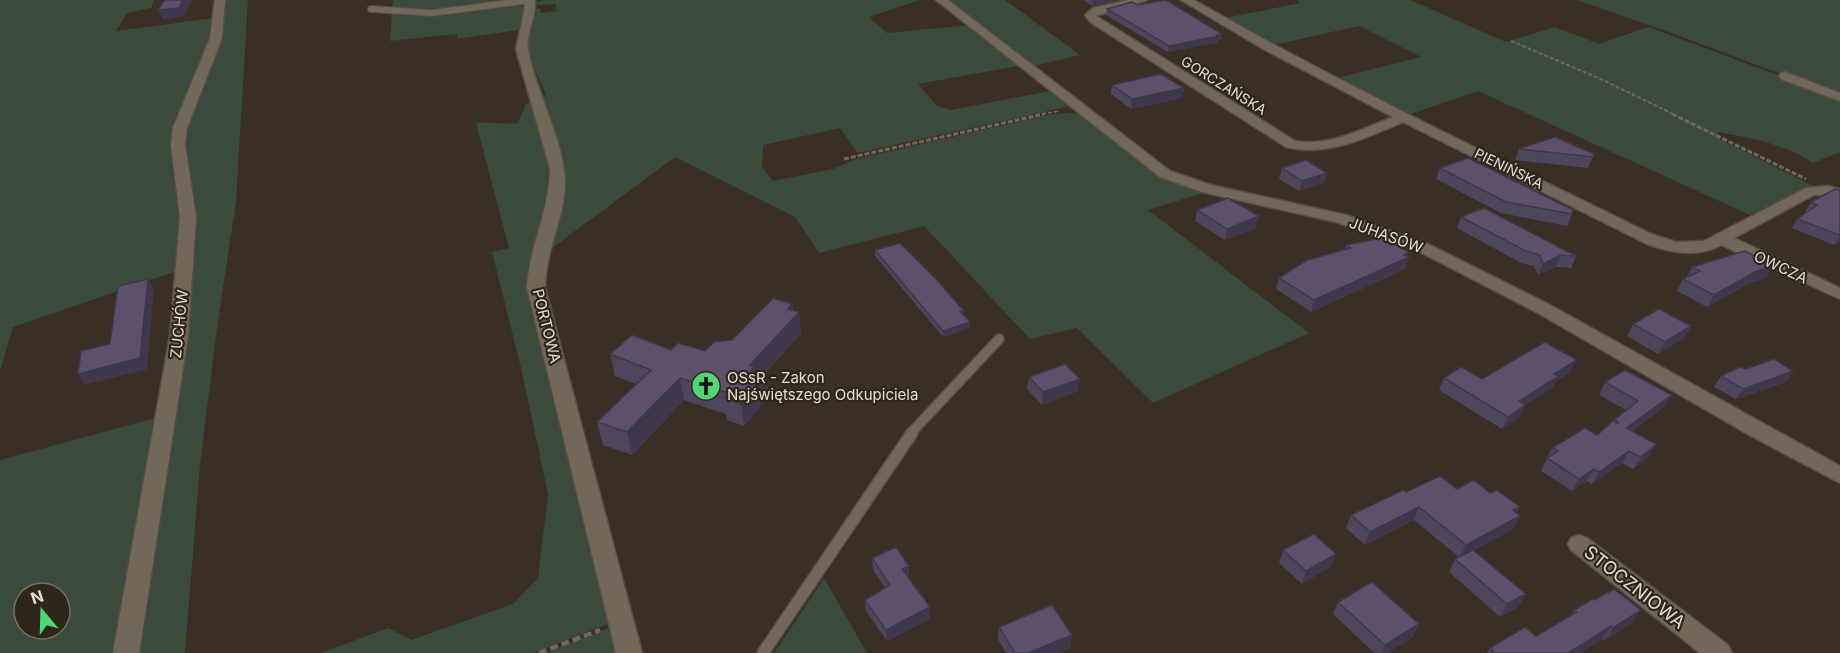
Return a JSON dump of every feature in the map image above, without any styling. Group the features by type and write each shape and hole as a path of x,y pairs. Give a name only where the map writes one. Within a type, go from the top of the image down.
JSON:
{"street":[{"name":"ZUCHÓW","path":"126,653 179,336 188,218 178,145 180,128 216,38 220,0"},
{"name":"PORTOWA","path":"530,0 530,11 522,36 522,49 559,183 556,204 538,255 535,271 536,288 629,653"},
{"name":"JUHASÓW","path":"941,0 1081,107 1154,167 1177,179 1207,189 1360,224 1451,260 1544,309 1840,475"},
{"name":"GORCZAŃSKA","path":"1142,0 1097,10 1090,15 1094,20 1291,144 1307,147 1327,145 1404,117"},
{"name":"PIENIŃSKA","path":"1186,0 1260,43 1404,117 1658,242 1690,249 1708,245 1805,193 1834,192"},
{"path":"1785,76 1840,97"},
{"name":"OWCZA","path":"1722,239 1840,294"},
{"name":"STOCZNIOWA","path":"1580,544 1719,653"}],"lane":[{"path":"371,9 407,13 449,12 530,0"},
{"path":"763,653 863,508 904,441 999,339"}],"path":[{"path":"1511,41 1603,80 1834,192"},
{"path":"844,159 1014,119 1081,107"},
{"path":"539,653 620,622"}],"green space":[{"path":"0,0 154,0 151,8 127,13 116,31 213,18 212,38 175,129 182,197 180,270 13,327 0,371"},
{"path":"223,0 248,0 236,202 200,465 185,653 134,653 171,415 183,144"},
{"path":"393,0 520,0 449,11 392,10"},
{"path":"544,0 920,0 869,17 887,33 970,25 1023,65 918,84 937,106 951,110 1055,90 1071,106 858,153 840,128 763,145 762,167 773,181 833,169 856,159 1047,115 1084,114 1150,168 1206,192 1148,210 1309,333 1153,403 1077,328 1030,339 924,226 819,253 795,217 675,157 544,254 563,202 566,180 561,151 542,97 546,94 529,53 528,33 535,9 540,8 541,13 557,11 555,4 537,5 537,2"},
{"path":"947,0 1005,0 1080,55 1034,66"},
{"path":"1297,0 1410,0 1506,42 1555,27 1599,44 1648,27 1840,98 1840,152 1813,163 1779,146 1718,132 1716,137 1813,186 1750,215 1478,91 1408,115 1333,79 1421,57 1359,26 1278,44 1271,43 1219,19 1301,3"},
{"path":"1577,0 1840,0 1840,96 1677,35"},
{"path":"516,4 526,7 518,30 457,39 457,34 390,41 392,12 407,14"},
{"path":"533,102 551,163 552,183 530,271 610,623 533,653 321,653 388,628 411,640 513,604 538,578 548,494 522,372 492,252 509,248 476,123 518,123 526,104"},
{"path":"159,417 117,653 0,653 0,460"},
{"path":"824,578 867,653 774,653"},
{"path":"611,627 619,653 545,653"}],"building":[{"path":"165,0 183,0 179,8 158,10"},
{"path":"1166,0 1222,34 1169,46 1107,9 1132,2 1138,5"},
{"path":"1161,74 1184,88 1132,99 1112,85"},
{"path":"1555,137 1594,154 1593,157 1519,149"},
{"path":"1468,158 1573,210 1572,214 1506,202 1440,168"},
{"path":"1306,160 1327,173 1302,181 1282,168"},
{"path":"1835,189 1840,190 1840,235 1797,219 1817,205 1811,202"},
{"path":"1228,198 1259,216 1227,229 1197,210"},
{"path":"1484,208 1576,256 1561,255 1543,264 1540,255 1526,251 1461,217"},
{"path":"1382,238 1409,252 1404,255 1409,257 1314,300 1279,278 1307,260 1351,248 1346,245"},
{"path":"900,243 937,280 963,310 960,311 970,322 943,331 875,250"},
{"path":"1745,251 1773,266 1755,272 1714,295 1683,279 1700,271 1692,267"},
{"path":"148,279 140,358 78,374 81,351 110,344 118,286"},
{"path":"773,298 792,304 788,309 799,312 750,365 754,366 751,370 766,374 741,404 724,398 728,393 680,378 627,432 597,422 651,370 610,354 632,335 671,350 678,343 705,351 714,342 732,340"},
{"path":"1659,309 1691,326 1665,342 1633,324"},
{"path":"1545,342 1577,360 1554,374 1559,376 1519,401 1525,405 1508,417 1444,378 1461,367 1482,379"},
{"path":"1774,359 1793,371 1743,389 1721,376 1740,367 1746,369"},
{"path":"1065,364 1080,379 1043,392 1029,377"},
{"path":"1625,370 1672,395 1626,428 1656,444 1641,457 1629,451 1599,472 1594,469 1579,479 1547,458 1558,451 1552,448 1585,428 1597,435 1613,421 1619,424 1615,419 1638,401 1605,382"},
{"path":"1440,476 1457,489 1474,480 1490,493 1497,490 1520,507 1513,510 1520,516 1466,545 1419,507 1370,532 1351,515 1403,490 1406,492"},
{"path":"1314,534 1336,554 1306,571 1283,550"},
{"path":"896,547 909,566 902,569 930,607 886,630 865,600 890,585 872,558"},
{"path":"1473,550 1526,594 1507,604 1455,559"},
{"path":"1372,582 1419,624 1385,645 1338,602"},
{"path":"1614,589 1641,610 1568,653 1495,653 1490,648 1525,627 1536,636 1577,612 1574,610"},
{"path":"1052,605 1072,635 1028,653 1015,653 999,627"}],"place":[{"name":"OSsR - Zakon Najświętszego Odkupiciela","path":"706,386"}]}
